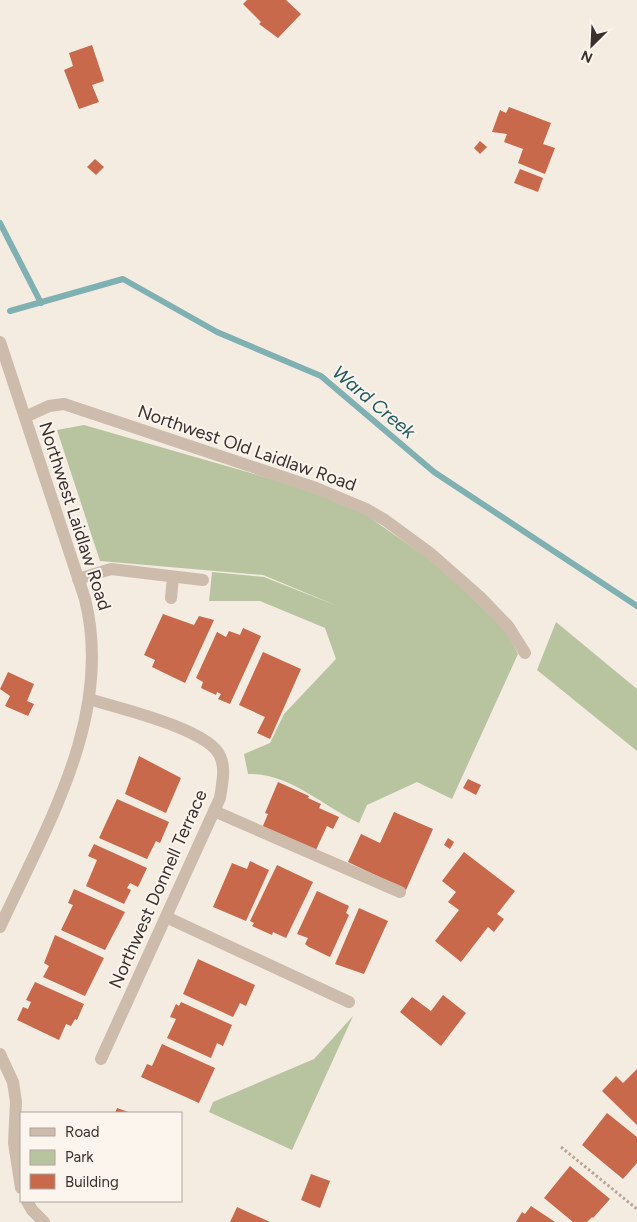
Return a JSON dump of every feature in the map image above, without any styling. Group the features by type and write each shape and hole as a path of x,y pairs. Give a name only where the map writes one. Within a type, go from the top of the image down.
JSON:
{"street":[{"name":"Northwest Laidlaw Road","path":"0,342 78,579 90,621 92,641 92,671 85,723 58,800 0,927"},
{"name":"Northwest Old Laidlaw Road","path":"25,417 49,406 64,404 337,495 385,520 430,553 480,597 508,626 525,654"},
{"path":"78,579 111,569 203,580"},
{"path":"171,598 173,577"},
{"name":"Northwest Donnell Terrace","path":"89,699 196,734 212,744 220,754 224,766 220,798 101,1059"},
{"path":"214,811 400,892"},
{"path":"166,917 349,1002"},
{"path":"0,1054 13,1082 16,1102 14,1126 16,1157 20,1182"},
{"path":"28,1202 32,1210 44,1222"}],"path":[{"path":"561,1147 637,1210"}],"green space":[{"path":"84,425 299,487 363,513 441,567 505,630 518,654 452,799 417,782 367,805 359,823 292,785 263,775 248,774 244,754 270,743 284,714 336,659 325,628 260,601 209,601 212,572 264,577 340,607 263,575 100,561 57,430"},
{"path":"556,622 637,689 637,751 537,670"},
{"path":"353,1016 292,1150 209,1112 213,1102 314,1059"}],"building":[{"path":"247,0 286,0 301,14 278,38 259,24 261,22 243,4"},
{"path":"92,45 104,81 92,85 99,102 79,109 64,70 73,66 69,53"},
{"path":"509,107 551,123 543,144 555,148 545,174 518,163 523,149 504,142 507,134 492,132 500,110 506,113"},
{"path":"480,141 487,147 480,154 474,148"},
{"path":"95,159 104,167 96,175 87,167"},
{"path":"520,169 543,178 538,192 514,183"},
{"path":"163,614 194,625 199,616 214,620 185,683 152,667 155,660 144,655"},
{"path":"243,628 261,636 230,704 218,699 221,694 217,692 216,695 201,688 203,682 196,678 217,632 226,637 229,631 240,635"},
{"path":"263,652 301,669 270,739 257,733 265,717 239,705"},
{"path":"8,672 34,684 27,701 34,704 28,716 5,706 10,696 0,689"},
{"path":"139,756 181,778 166,813 125,794"},
{"path":"468,779 481,785 476,795 463,788"},
{"path":"278,782 309,796 308,798 321,804 319,808 339,817 333,829 327,826 315,852 262,828 268,814 265,813"},
{"path":"117,799 169,822 160,843 156,841 147,859 99,838"},
{"path":"394,812 433,829 406,890 348,862 361,834 380,843"},
{"path":"448,838 454,842 450,849 444,845"},
{"path":"94,844 147,868 138,887 130,883 127,888 131,890 124,904 86,886 97,860 88,856"},
{"path":"464,852 515,891 497,914 504,919 494,932 488,927 461,962 435,941 459,910 448,902 456,892 442,881"},
{"path":"250,861 269,870 246,921 213,907 232,863 247,869"},
{"path":"277,865 313,882 286,938 273,932 272,935 252,926 254,923 250,921"},
{"path":"74,889 125,912 105,950 61,930 73,905 68,903"},
{"path":"317,891 349,906 346,913 349,915 330,957 309,947 305,944 308,938 297,934"},
{"path":"359,908 388,921 364,974 335,964"},
{"path":"55,935 104,958 85,996 43,977 49,966 44,963"},
{"path":"198,959 255,985 246,1006 240,1003 233,1017 183,994"},
{"path":"35,982 84,1004 77,1020 75,1019 71,1026 66,1024 59,1040 17,1020 23,1007 28,1009 31,1002 26,1000"},
{"path":"443,995 466,1013 441,1046 400,1012 412,997 431,1011"},
{"path":"181,1002 232,1025 223,1046 217,1043 211,1058 167,1038 176,1019 170,1017 176,1004 179,1006"},
{"path":"162,1044 215,1068 199,1103 141,1077 147,1064 152,1066"},
{"path":"637,1069 637,1125 602,1091 616,1076 623,1083"},
{"path":"117,1108 128,1112 115,1112"},
{"path":"607,1113 637,1137 637,1163 623,1179 582,1145"},
{"path":"570,1166 610,1199 587,1222 573,1222 544,1198"},
{"path":"311,1174 330,1181 320,1208 301,1200"},
{"path":"531,1206 555,1222 516,1222 522,1212 525,1214"},
{"path":"237,1207 270,1222 230,1222"}],"waterway":[{"path":"0,223 41,303"},
{"name":"Ward Creek","path":"10,311 123,279 217,332 321,376 434,472 637,606"}]}
